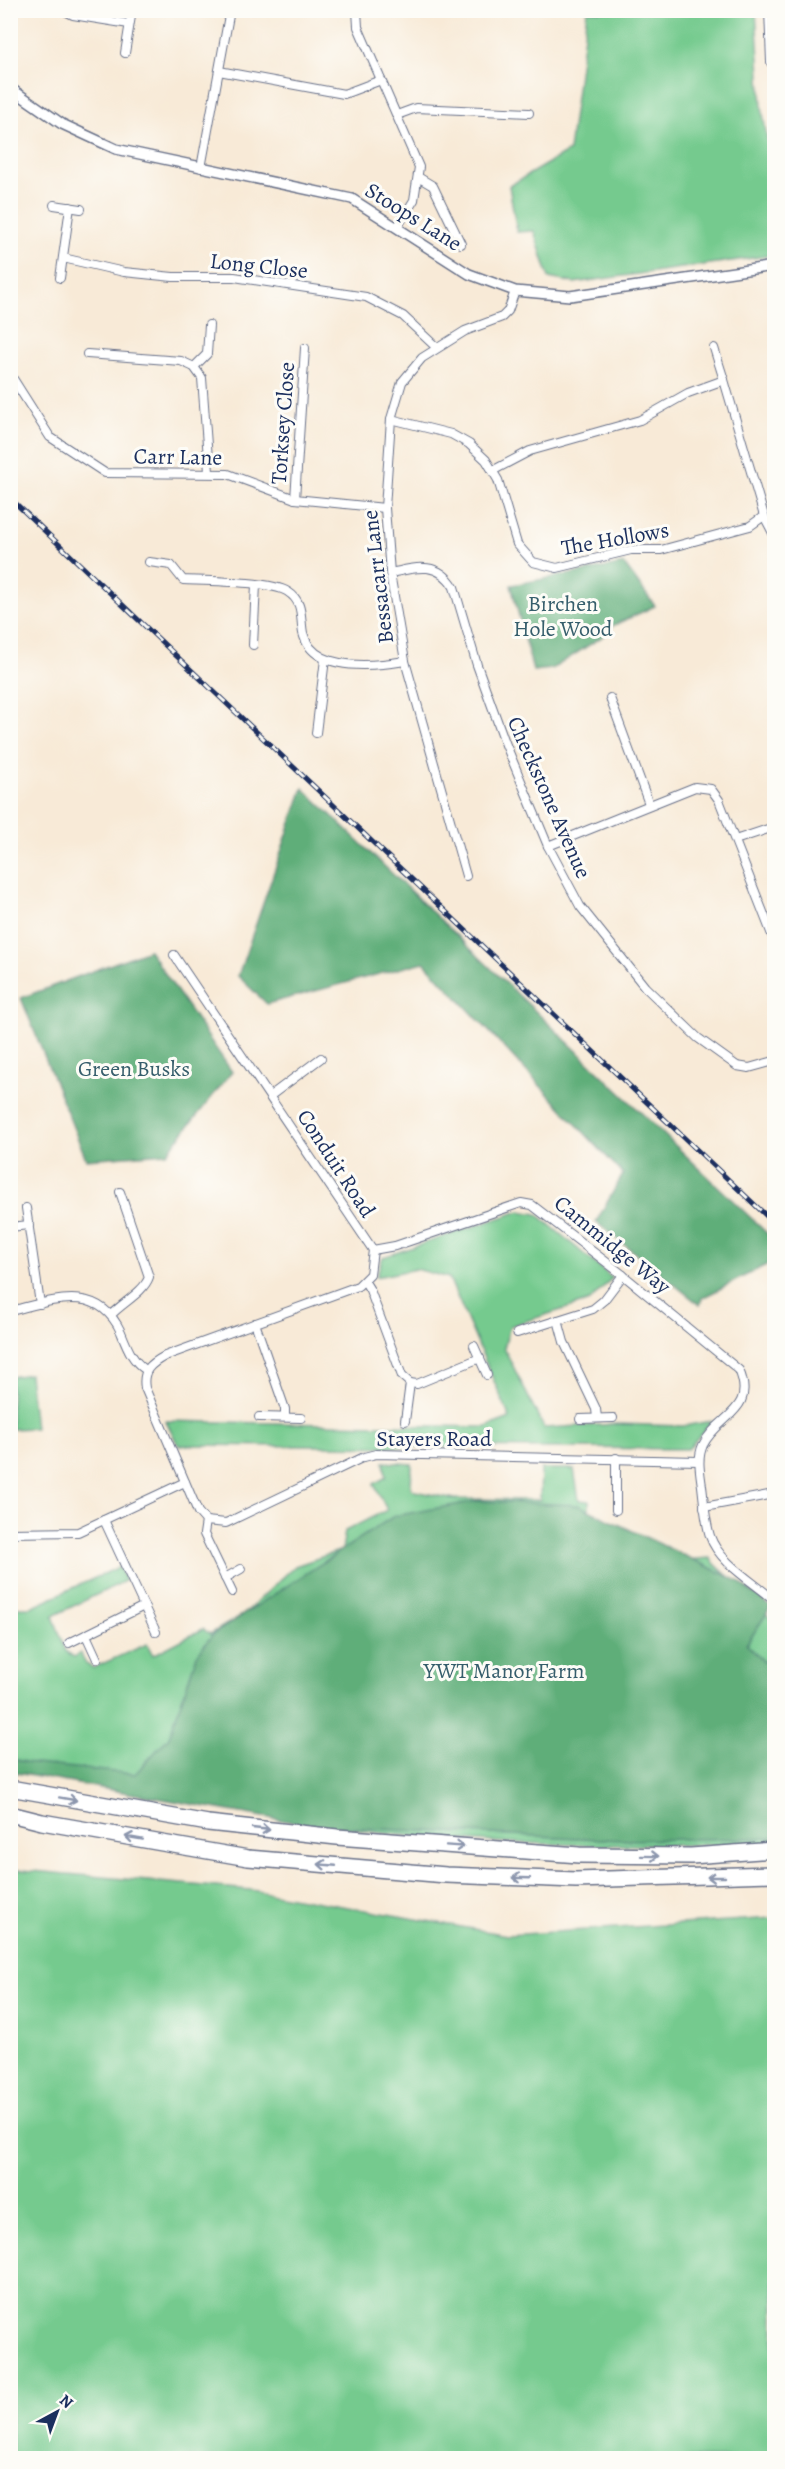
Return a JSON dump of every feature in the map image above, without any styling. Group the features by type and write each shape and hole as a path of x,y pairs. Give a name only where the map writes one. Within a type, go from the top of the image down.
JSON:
{"highway":[{"path":"772,10 774,62"},
{"path":"10,1788 208,1823 337,1837 579,1855 691,1856 774,1850"},
{"path":"10,1814 42,1822 248,1858 446,1875 576,1880 774,1875"}],"street":[{"path":"63,10 73,15 129,24"},
{"path":"125,53 132,10"},
{"path":"201,168 230,10"},
{"path":"357,10 358,27 419,167 414,200 398,226"},
{"path":"219,71 344,94 381,80"},
{"name":"Stoops Lane","path":"10,88 37,109 89,139 116,149 352,199 398,226 469,274 515,291 570,296 774,266"},
{"path":"397,116 416,108 529,113"},
{"path":"418,177 434,186 461,244"},
{"path":"54,205 81,209"},
{"path":"60,278 70,207"},
{"name":"Long Close","path":"63,258 124,272 173,277 234,277 366,297 403,316 436,347"},
{"name":"Bessacarr Lane","path":"466,876 405,661 390,573 385,508 391,418 402,382 422,358 436,347 465,331 501,317 508,311 515,291"},
{"path":"194,367 207,354 209,325"},
{"name":"Torksey Close","path":"295,499 305,348"},
{"path":"714,348 764,516 774,535"},
{"path":"87,354 181,361 194,367 203,384 202,407 210,472"},
{"name":"Carr Lane","path":"10,374 50,437 98,471 152,474 210,472 238,476 295,499 385,508"},
{"path":"494,470 530,451 639,420 688,393 724,380"},
{"name":"The Hollows","path":"391,418 451,434 470,444 494,470 517,544 533,562 557,568 631,550 661,550 750,526 764,516"},
{"path":"149,562 171,565 183,579 281,588 291,593 301,609 303,634 308,644 313,652 325,659 345,663 405,661"},
{"name":"Checkstone Avenue","path":"390,573 421,566 433,567 449,578 454,587 489,701 548,846 580,906 645,987 690,1030 737,1066 749,1068 774,1061"},
{"path":"253,645 256,585"},
{"path":"316,733 325,659"},
{"path":"610,698 649,804"},
{"path":"548,846 694,787 711,789 719,800 774,940"},
{"path":"735,840 774,827"},
{"name":"Conduit Road","path":"174,955 373,1250"},
{"name":"Conduit Road","path":"270,1096 321,1058"},
{"path":"111,1315 128,1297 141,1289 149,1277 120,1192"},
{"name":"Cammidge Way","path":"373,1250 395,1246 521,1203 540,1209 739,1370 745,1385 744,1397 708,1437 699,1461 704,1507 710,1537 716,1548 725,1559 774,1600"},
{"path":"26,1208 40,1304"},
{"path":"10,1227 29,1225"},
{"path":"146,1370 165,1356 364,1282 370,1275 373,1250"},
{"path":"516,1333 593,1309 604,1300 623,1275"},
{"path":"364,1282 370,1290 402,1376 410,1383 417,1384 480,1358"},
{"path":"10,1311 40,1304 84,1299 94,1302 111,1315 132,1356 146,1370 145,1388 198,1512 206,1521 204,1534 232,1592"},
{"path":"558,1320 564,1342 596,1409 597,1418"},
{"path":"255,1323 285,1409 285,1417"},
{"path":"474,1346 488,1376"},
{"path":"405,1421 410,1383"},
{"path":"259,1417 301,1418"},
{"path":"580,1419 613,1418"},
{"name":"Stayers Road","path":"206,1521 226,1523 364,1457 376,1454 699,1461"},
{"path":"616,1458 616,1510"},
{"path":"10,1533 70,1533 104,1520 185,1482"},
{"path":"704,1507 774,1494"},
{"path":"104,1520 156,1632"},
{"path":"225,1578 241,1569"},
{"path":"69,1643 144,1605"},
{"path":"86,1635 97,1659"}],"green space":[{"path":"587,11 756,11 762,107 774,183 774,255 574,283 549,278 534,231 517,232 509,186 569,151"},
{"name":"Birchen Hole Wood","path":"624,564 655,606 610,627 611,631 552,669 533,671 511,585"},
{"path":"303,788 774,1240 774,1261 702,1298 700,1305 596,1222 623,1174 424,962 267,1004 238,976"},
{"name":"Green Busks","path":"149,950 232,1072 167,1153 86,1159 21,998"},
{"path":"520,1211 537,1214 612,1278 590,1301 510,1326 504,1348 544,1428 617,1424 683,1426 712,1421 688,1449 178,1445 166,1421 486,1427 510,1418 449,1278 416,1269 376,1277 383,1257"},
{"path":"29,1374 35,1428 11,1429 11,1377"},
{"name":"YWT Manor Farm","path":"384,1462 412,1464 411,1488 415,1491 455,1499 540,1500 541,1469 574,1469 579,1500 589,1501 589,1513 684,1560 710,1558 751,1594 774,1622 774,1844 513,1843 409,1836 313,1824 226,1809 140,1791 11,1759 10,1607 31,1607 119,1567 125,1581 53,1616 66,1651 74,1657 80,1653 86,1664 93,1668 147,1644 153,1655 203,1629 210,1634 244,1614 295,1566 342,1550 345,1531 387,1510 374,1484 386,1477"},
{"name":"YWT Manor Farm","path":"477,1501 578,1505 736,1580 771,1607 746,1645 767,1664 774,1664 774,1838 620,1840 314,1826 11,1772 11,1759 35,1764 135,1774 169,1737 197,1655 212,1635 394,1516"},
{"path":"10,1869 251,1890 507,1935 774,1918 774,2458 11,2458"}],"railway":[{"path":"10,498 774,1223"}]}
